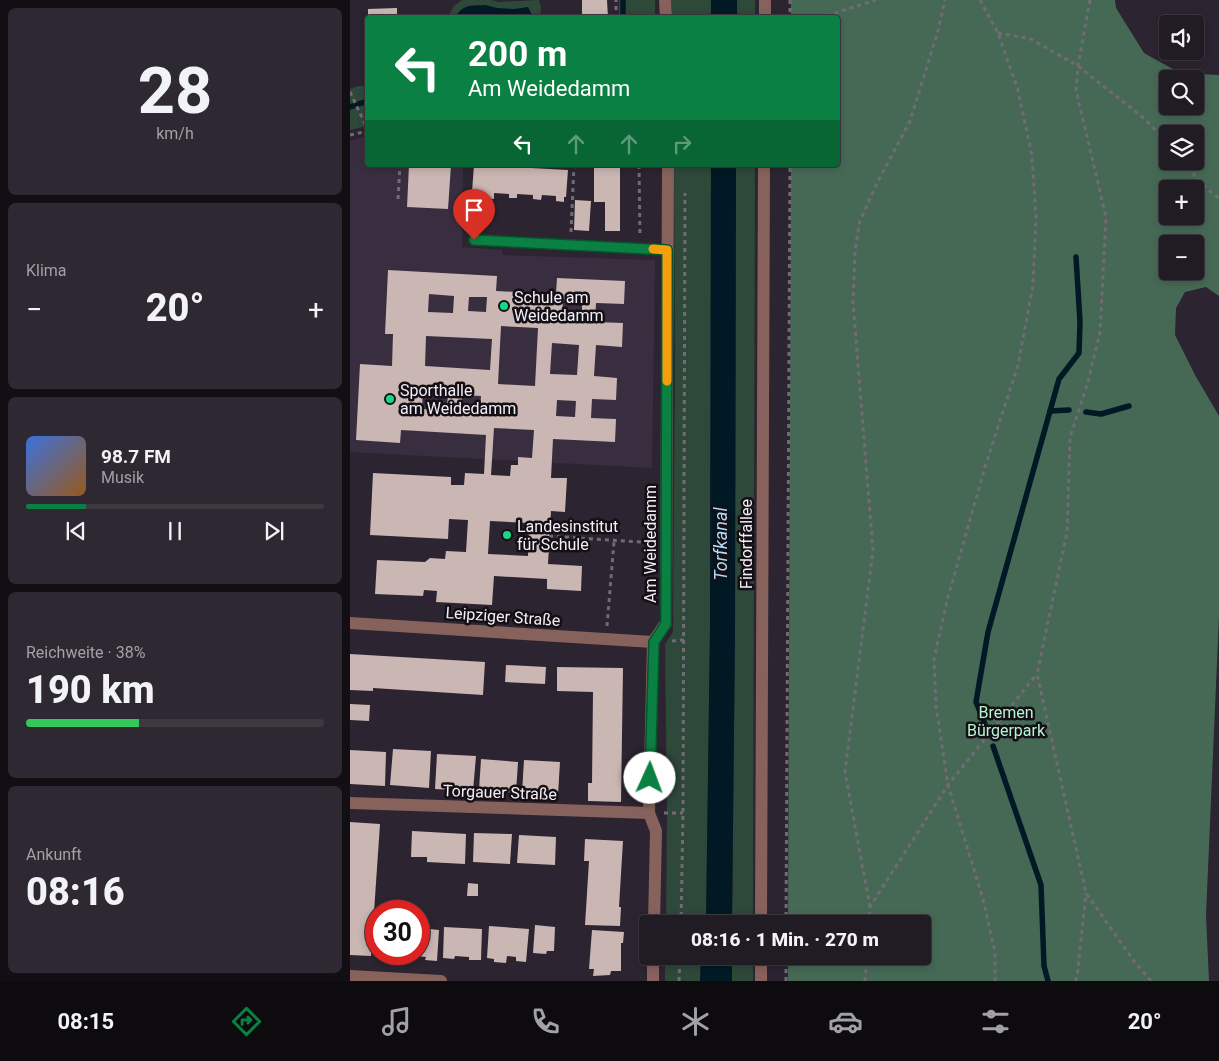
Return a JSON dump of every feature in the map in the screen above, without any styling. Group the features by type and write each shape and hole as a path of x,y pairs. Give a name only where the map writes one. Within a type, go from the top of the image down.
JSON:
{"street":[{"path":"665,0 666,15"},
{"path":"764,0 765,15"},
{"name":"Am Weidedamm","path":"654,915 656,831 649,813 654,642 666,624 668,167"},
{"name":"Findorffallee","path":"761,915 764,167"},
{"name":"Leipziger Straße","path":"350,623 654,642"},
{"name":"Torgauer Straße","path":"350,803 649,813"},
{"path":"653,965 653,981"},
{"path":"761,965 761,981"},
{"path":"350,976 441,981"}],"lane":[{"path":"474,240 667,250"}],"path":[{"path":"616,0 616,15"},
{"path":"790,0 790,15"},
{"path":"828,15 876,0"},
{"path":"870,915 870,907 844,772 873,551 853,302 855,250 860,221 874,187 910,120 938,31 945,0"},
{"path":"980,0 998,33 1018,90 1032,156 1036,218 1033,285 1018,365 973,508 947,601 934,659 936,706 948,786 983,899 995,952 995,981"},
{"path":"1075,981 1077,978 1086,893 1037,674 1067,532 1070,437 1088,382 1100,332 1106,217 1076,90 1078,66 1090,0"},
{"path":"998,33 1032,39 1078,66 1146,120 1159,134"},
{"path":"350,92 365,124"},
{"path":"350,135 365,131"},
{"path":"398,198 400,167"},
{"path":"571,245 574,167"},
{"path":"639,167 640,249"},
{"path":"786,915 790,167"},
{"path":"1190,170 1208,190 1219,198"},
{"path":"681,915 685,185"},
{"path":"549,536 614,542 666,544"},
{"path":"606,639 614,542"},
{"path":"870,907 948,786 1037,674"},
{"path":"1086,893 1136,964 1151,981"},
{"path":"680,965 680,981"},
{"path":"786,965 786,981"},
{"path":"865,981 866,965"}],"shaded area":[{"name":"Schule am Weidedamm","path":"365,137 365,167 463,167 462,247 502,250 502,255 655,260 652,468 350,452 350,141"}],"green space":[{"path":"462,0 491,0 499,2 539,0 541,8 540,15 449,15 454,6"},
{"path":"619,0 655,0 655,15 619,15"},
{"path":"671,0 711,0 711,15 672,15"},
{"path":"737,0 755,0 755,15 737,15"},
{"name":"Bremen Bürgerpark","path":"791,0 1115,0 1116,8 1144,53 1175,70 1159,70 1159,115 1204,115 1204,74 1219,75 1219,296 1206,287 1185,292 1176,308 1175,335 1195,375 1219,416 1219,616 1206,915 1209,981 788,981 788,965 931,965 931,915 788,915 791,167 840,167 840,15 791,15"},
{"path":"365,86 365,126 350,130 350,89"},
{"path":"674,167 711,167 710,629 706,915 666,915 665,644 673,632"},
{"path":"736,167 755,167 753,915 732,915"},
{"path":"665,965 701,965 700,981 665,981"},
{"path":"732,965 753,965 753,981 732,981"}],"water":[{"path":"711,0 737,0 737,15 711,15"},
{"path":"485,5 514,9 528,7 532,15 456,15 464,8"},
{"name":"Torfkanal","path":"711,167 736,167 732,915 706,915 710,629"},
{"path":"701,965 732,965 732,981 700,981"}],"building":[{"path":"582,0 607,0 608,15 582,15"},
{"path":"397,8 397,15 368,15 368,9"},
{"path":"409,167 451,167 448,209 407,207"},
{"path":"474,167 568,170 564,202 556,201 556,196 542,195 541,200 533,199 533,195 517,194 517,198 509,198 509,194 494,193 494,199 485,198 486,193 472,192"},
{"path":"594,167 620,167 620,231 605,231 605,202 594,202"},
{"path":"575,200 591,201 589,231 574,230"},
{"path":"388,270 497,276 496,291 556,294 557,278 625,281 624,304 596,303 595,322 623,323 622,347 596,345 594,376 617,378 616,400 592,399 591,418 616,419 615,442 553,439 551,478 567,478 565,512 551,511 548,564 582,566 581,591 547,589 547,579 494,576 492,605 436,602 437,591 424,590 423,596 375,594 377,560 425,562 430,558 445,559 446,551 466,552 468,520 449,519 448,539 370,535 373,473 451,477 451,485 464,485 465,473 484,474 486,435 401,430 400,443 356,440 360,364 392,366 393,334 385,334","holes":["429,294 454,296 453,313 428,312","469,297 487,297 486,312 468,311","563,301 582,302 582,315 562,314","501,326 538,328 535,386 498,384","426,336 492,339 490,370 425,366","552,343 579,345 577,375 550,374","423,389 448,390 447,410 422,409","462,395 481,396 480,412 462,411","557,400 576,401 575,417 556,416","494,428 534,430 532,458 518,457 518,465 511,465 510,476 491,475","490,521 529,523 528,556 488,554"]},
{"path":"350,654 485,662 483,695 373,688 373,691 350,690"},
{"path":"506,665 546,667 545,684 505,682"},
{"path":"557,667 623,668 621,802 588,801 588,783 592,783 593,692 557,691"},
{"path":"350,704 370,705 369,721 350,720"},
{"path":"393,749 431,751 429,788 390,785"},
{"path":"350,750 386,752 385,786 350,784"},
{"path":"437,754 476,756 473,791 435,789"},
{"path":"481,759 518,762 516,793 479,790"},
{"path":"524,760 560,762 558,795 522,793"},
{"path":"350,822 380,824 375,900 365,900 365,956 350,955"},
{"path":"412,831 466,834 465,864 427,862 427,857 411,857"},
{"path":"474,833 512,834 510,864 473,862"},
{"path":"519,835 556,837 555,865 517,863"},
{"path":"585,839 623,841 619,907 621,907 620,926 585,925 589,861 584,861"},
{"path":"468,883 478,884 478,896 467,896"},
{"path":"535,925 555,927 554,951 547,951 546,954 533,953"},
{"path":"489,926 529,929 526,962 516,961 516,957 507,956 506,963 494,962 494,959 487,958"},
{"path":"444,927 482,929 481,960 469,960 469,957 455,956 454,959 443,958"},
{"path":"430,929 439,930 437,961 430,960"},
{"path":"592,930 624,932 623,943 621,943 621,971 611,971 610,975 593,976 594,969 589,969"}],"waterway":[{"path":"623,0 623,15"},
{"path":"350,107 365,102"},
{"path":"985,724 976,702 988,632 1059,379 1079,353 1080,322 1076,257"},
{"path":"1086,412 1101,414 1129,406"},
{"path":"1050,411 1069,410"},
{"path":"993,746 1041,885 1044,966 1048,981"}],"slow traffic":[{"path":"653,249 667,250 667,381"}],"place":[{"name":"Schule am Weidedamm","path":"504,306"},
{"name":"Sporthalle am Weidedamm","path":"390,399"},
{"name":"Landesinstitut für Schule","path":"507,535"}],"route":[{"path":"474,240 667,250 666,624 654,642 650,778"}]}
